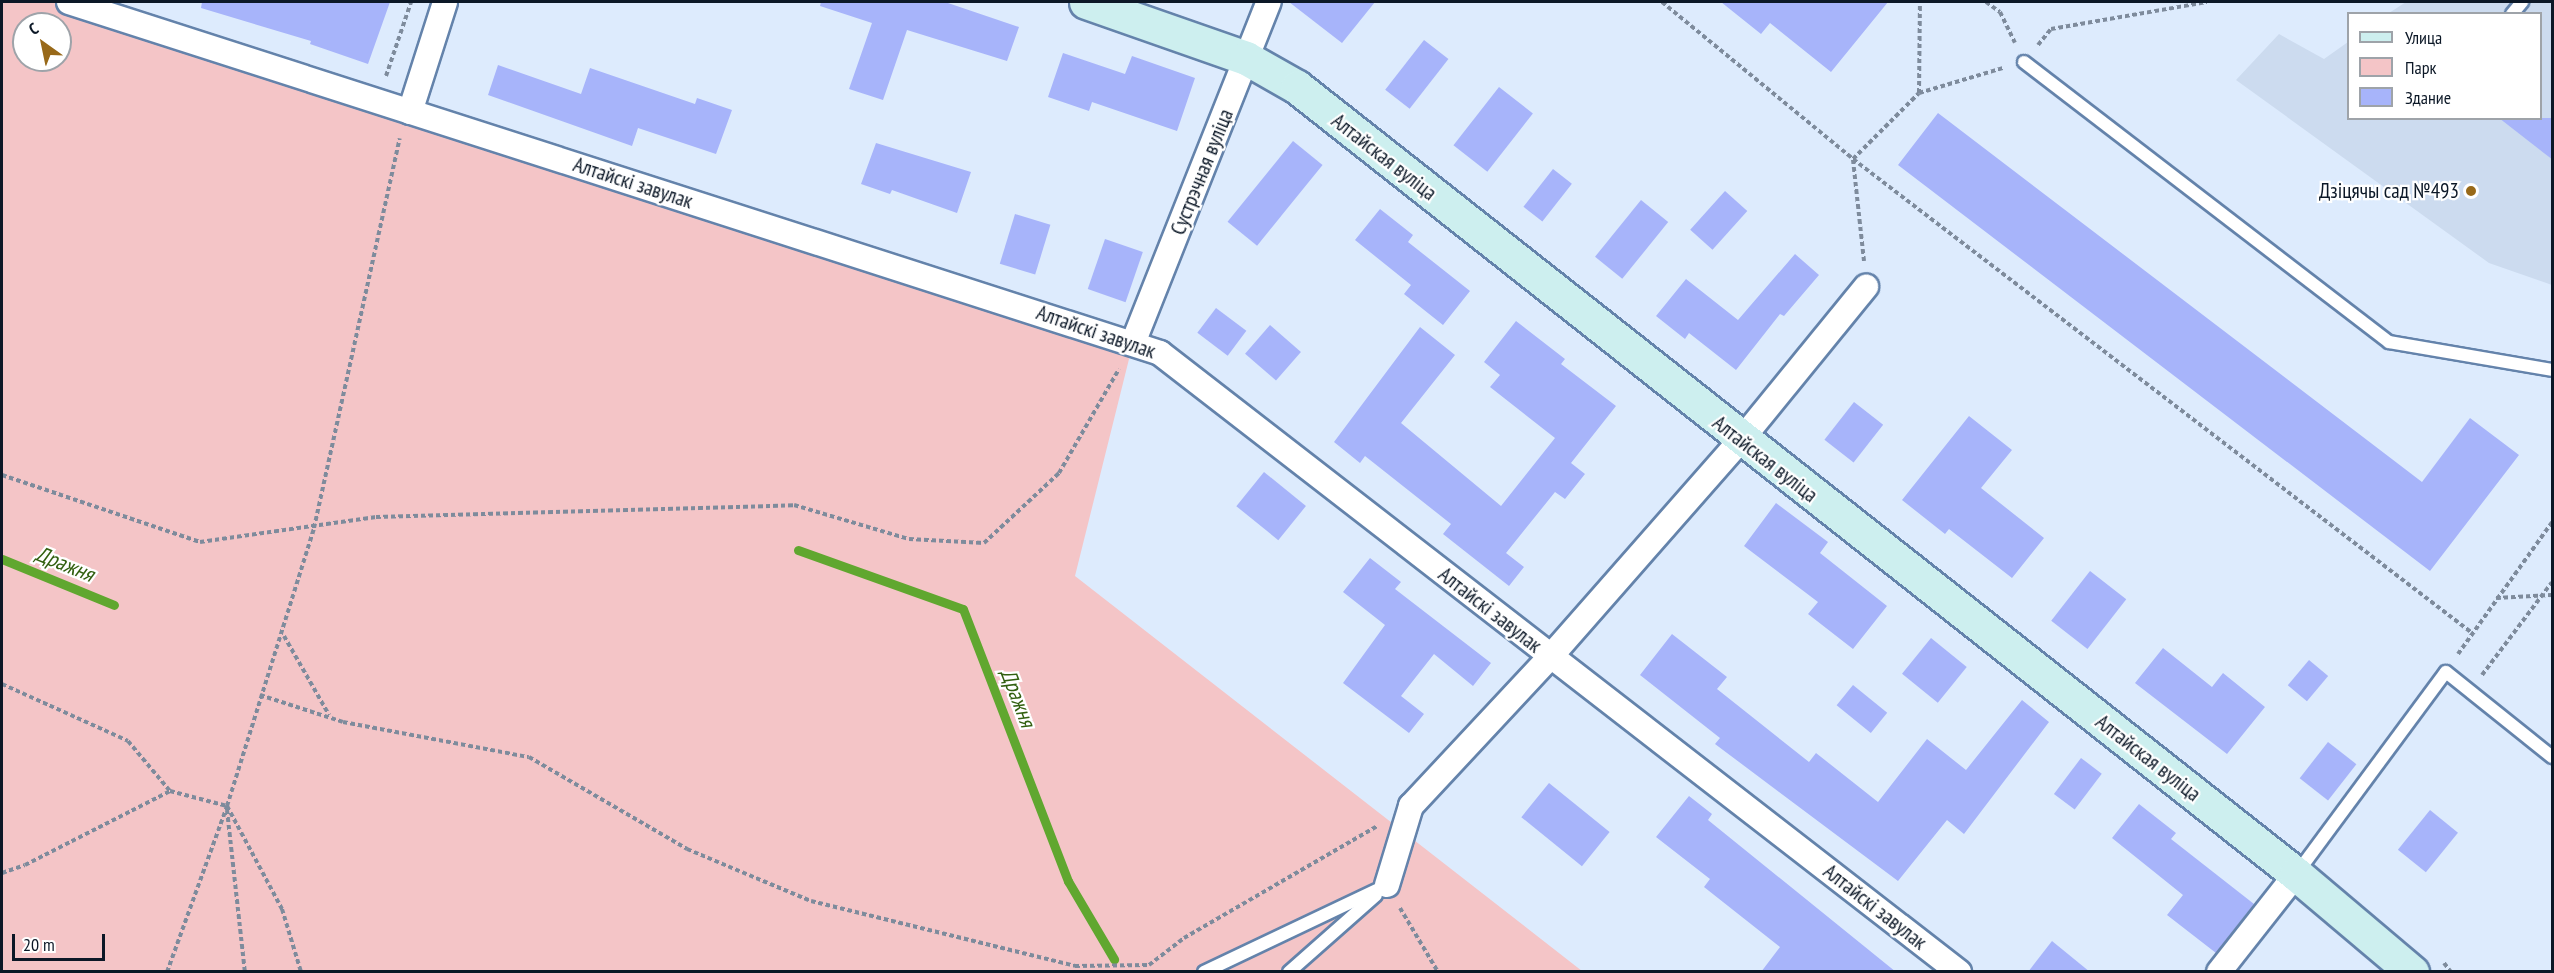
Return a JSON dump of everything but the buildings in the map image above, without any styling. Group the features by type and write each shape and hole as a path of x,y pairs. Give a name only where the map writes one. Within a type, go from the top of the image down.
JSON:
{"main road":[{"name":"Алтайская вуліца","path":"1086,2 1246,58 1297,87 1741,440 2296,874 2412,972"}],"street":[{"name":"Алтайскі завулак","path":"69,2 1160,352 1959,972"},
{"path":"410,112 445,2"},
{"name":"Сустрэчная вуліца","path":"1133,343 1269,2"},
{"path":"1387,885 1411,806 1551,656 1741,440 1866,287"},
{"path":"2219,972 2296,874"}],"lane":[{"path":"2024,62 2389,342 2553,370"},
{"path":"2296,874 2446,672 2553,757"},
{"path":"1204,972 1387,885"},
{"path":"1289,972 1387,885"}],"path":[{"path":"1662,2 1853,159 2472,633"},
{"path":"1919,93 1920,2"},
{"path":"1853,159 1919,93 2024,62 2000,12 1986,2"},
{"path":"2051,29 2207,2"},
{"path":"167,972 227,806 260,694 284,635 314,528 395,154 410,112"},
{"path":"1853,159 1866,287"},
{"path":"2,475 200,542 314,528 376,517 794,505 909,539 984,543 1059,473 1133,343"},
{"path":"2446,672 2496,598 2553,522"},
{"path":"2470,691 2553,582"},
{"path":"2496,598 2553,595"},
{"path":"284,635 330,717"},
{"path":"2,684 128,741 170,791 227,806 282,909 301,972"},
{"path":"260,694 330,717 529,757 687,849 811,901 1075,966 1149,965 1184,938 1411,806"},
{"path":"2,873 25,865 170,791"},
{"path":"227,806 245,972"},
{"path":"1387,885 1438,972"}],"shaded area":[{"name":"Дзіцячы сад №493","path":"2406,2 2552,2 2552,285 2489,263 2236,80 2279,34 2324,59 2347,43 2347,120 2542,120 2542,12 2391,12"}],"green space":[{"path":"2,2 86,2 1133,343 1075,576 1582,971 2,972"}],"waterway":[{"name":"Дражня","path":"798,550 963,609 1068,881 1114,959"},
{"name":"Дражня","path":"2,559 114,605"}],"place":[{"name":"Дзіцячы сад №493","path":"2471,191"}]}
